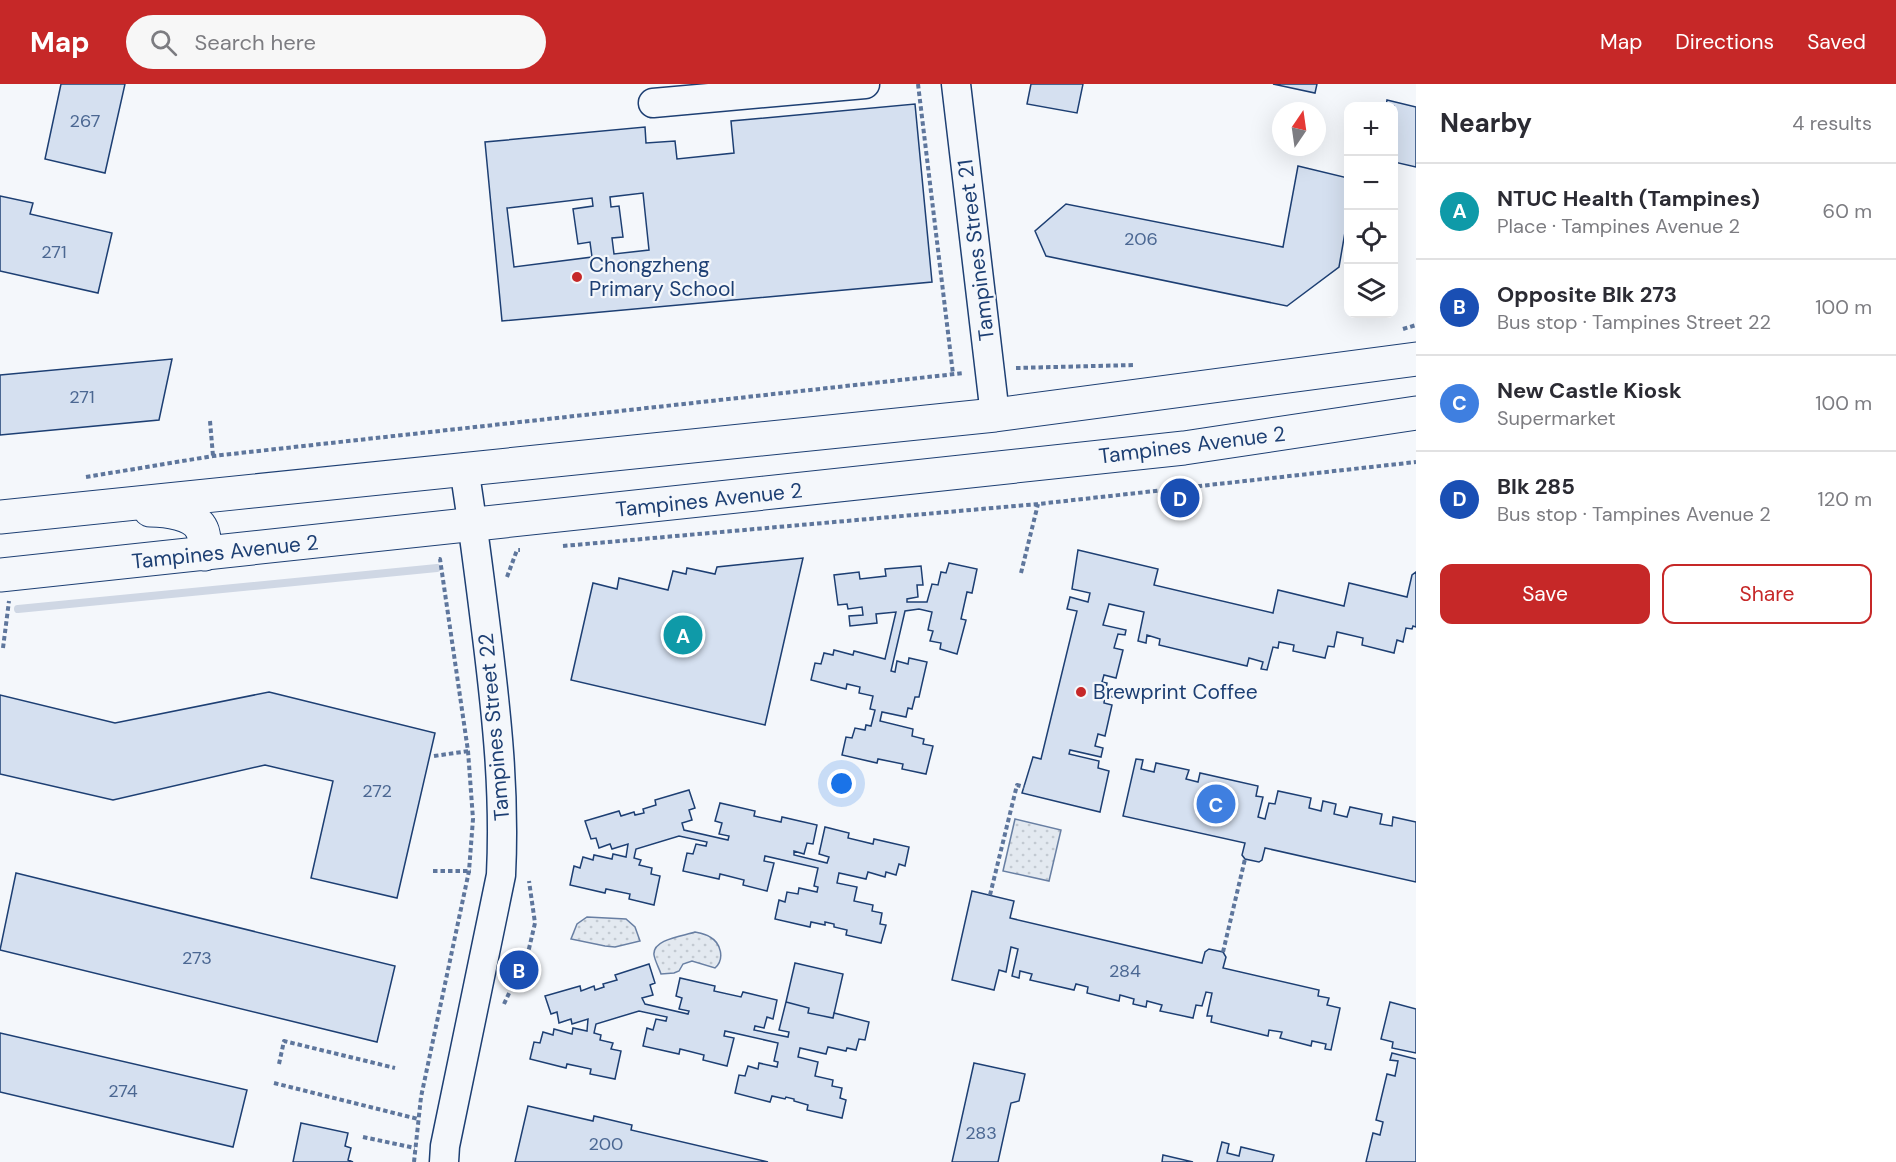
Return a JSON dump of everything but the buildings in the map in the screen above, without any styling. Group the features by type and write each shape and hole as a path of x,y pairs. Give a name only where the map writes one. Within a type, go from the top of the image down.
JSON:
{"main road":[{"path":"0,517 995,415 1416,359"},
{"name":"Tampines Avenue 2","path":"4,588 205,554 1184,448 1416,413"},
{"path":"100,507 169,510 183,515 196,522 202,530 205,554"}],"street":[{"path":"653,103 772,88 865,84"},
{"name":"Tampines Street 21","path":"956,84 995,415"},
{"name":"Tampines Street 22","path":"444,1162 445,1146 501,875 503,830 500,748 464,468"}],"path":[{"path":"918,84 953,374"},
{"path":"1393,331 1416,325"},
{"path":"85,477 213,456 990,370 1143,364"},
{"path":"210,422 213,456"},
{"path":"552,547 1038,504 1416,462"},
{"path":"1022,573 1038,504"},
{"path":"517,550 528,549"},
{"path":"414,1162 422,1097 469,871 473,819 468,751 441,559"},
{"path":"3,648 4,588"},
{"path":"434,756 500,748"},
{"path":"990,896 1017,785 1024,787"},
{"path":"1222,952 1245,859"},
{"path":"434,871 469,871 501,875"},
{"path":"279,1064 284,1041 395,1068"},
{"path":"274,1083 418,1119"},
{"path":"363,1137 415,1148"}],"shaded area":[{"path":"1015,819 1061,830 1049,881 1003,871"},
{"path":"587,917 626,919 635,927 640,941 615,947 571,939 577,924"},
{"path":"695,932 708,936 717,943 721,956 715,968 692,961 683,964 679,971 661,974 654,955 658,945"}],"waterway":[{"path":"18,609 437,568"}],"place":[{"name":"Chongzheng Primary School","path":"577,277"},
{"name":"Blk 285","path":"1180,498"},
{"name":"NTUC Health (Tampines)","path":"683,635"},
{"name":"Brewprint Coffee","path":"1081,692"},
{"name":"New Castle Kiosk","path":"1216,804"},
{"name":"Opposite Blk 273","path":"519,970"}]}
